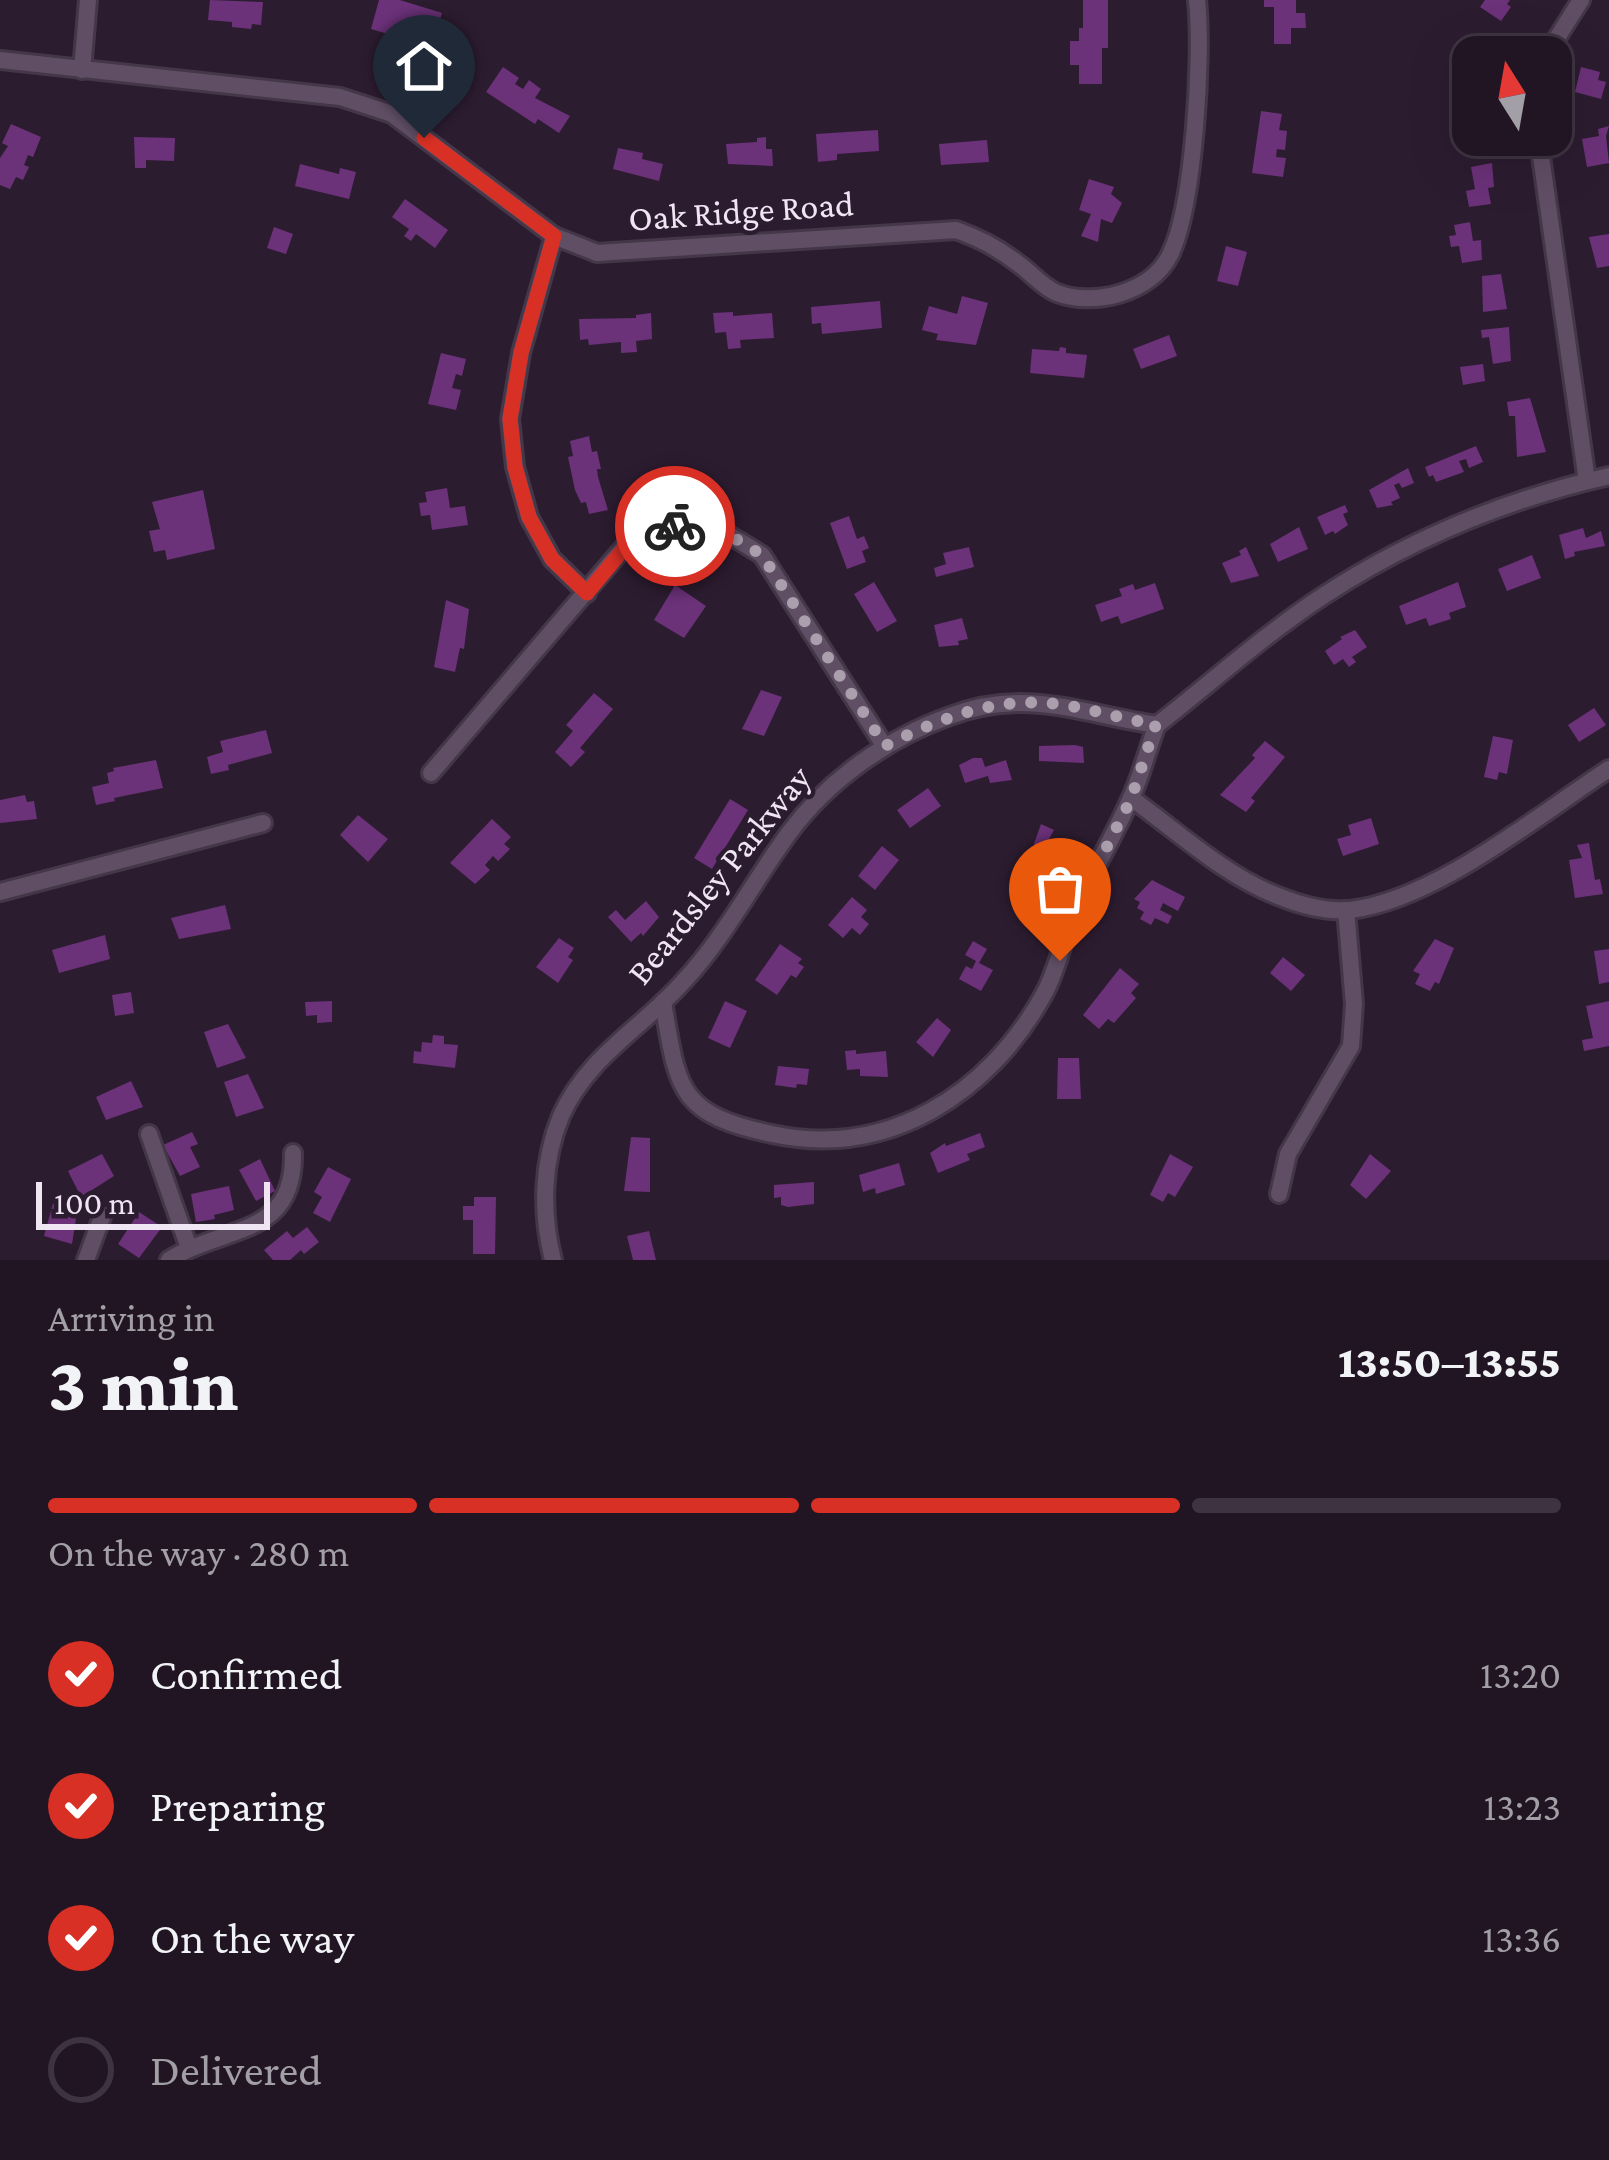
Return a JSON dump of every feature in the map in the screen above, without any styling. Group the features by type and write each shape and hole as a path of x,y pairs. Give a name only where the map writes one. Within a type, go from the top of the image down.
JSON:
{"street":[{"path":"82,70 88,0"},
{"name":"Oak Ridge Road","path":"0,60 340,97 392,114 554,236 598,253 956,230 981,239 1055,292 1101,299 1139,287 1169,259 1185,208 1201,40 1198,0"},
{"path":"1558,36 1581,0"},
{"path":"1541,156 1586,481"},
{"path":"554,236 521,353 510,419 515,467 529,517 552,559 587,593"},
{"path":"663,1002 683,1091 703,1110 726,1122 789,1138 819,1140 877,1132 937,1108 970,1088 1028,1022 1060,961 1071,918 1087,883 1131,799 1156,724 1321,597 1362,572 1482,514 1609,476"},
{"path":"431,773 632,539 647,531 696,525 723,531 762,555 885,746"},
{"name":"Beardsley Parkway","path":"553,1260 544,1190 562,1115 586,1074 708,952 808,810 830,788 885,746 953,715 1013,702 1067,705 1156,724"},
{"path":"1131,799 1274,895 1313,908 1346,910 1384,903 1425,886 1609,770"},
{"path":"0,892 263,824"},
{"path":"1279,1194 1288,1154 1351,1046 1354,1004 1346,910"},
{"path":"149,1134 189,1248"},
{"path":"169,1260 276,1211 290,1193 293,1153"},
{"path":"86,1260 102,1217"}],"building":[{"path":"210,0 263,2 261,25 252,24 251,29 208,20"},
{"path":"379,0 400,0 442,13 437,29 455,35 450,52 371,29"},
{"path":"1083,0 1108,0 1102,84 1079,84 1079,65 1070,65 1070,41 1079,41 1079,28 1083,28"},
{"path":"1264,0 1296,0 1296,13 1305,13 1306,28 1291,28 1291,44 1274,44 1274,7 1264,7"},
{"path":"1485,0 1510,0 1511,7 1501,21 1480,7"},
{"path":"503,67 519,78 515,84 523,89 529,80 541,89 535,98 570,116 559,133 538,119 535,124 486,92"},
{"path":"1581,67 1600,72 1598,80 1606,82 1601,99 1575,92"},
{"path":"1261,111 1282,114 1279,130 1287,131 1285,150 1277,149 1276,157 1286,158 1283,177 1252,173"},
{"path":"11,124 41,137 33,157 28,155 23,180 16,177 10,189 0,185 0,158 8,146 2,143"},
{"path":"1609,126 1609,163 1587,167 1582,139 1599,136 1598,129"},
{"path":"878,130 879,151 837,154 837,160 818,162 816,134"},
{"path":"134,137 175,138 174,161 146,160 146,168 135,168"},
{"path":"766,137 773,166 728,164 726,144"},
{"path":"987,140 989,162 941,165 939,144"},
{"path":"618,148 643,153 642,159 663,164 659,181 613,169"},
{"path":"1492,163 1491,204 1469,207 1466,191 1475,189 1471,167"},
{"path":"300,164 339,174 340,168 356,172 349,199 295,186"},
{"path":"1089,179 1114,187 1111,194 1122,203 1112,223 1101,219 1098,242 1081,236 1091,214 1079,210"},
{"path":"405,199 448,230 435,248 416,234 411,241 404,236 409,229 392,217"},
{"path":"1470,222 1473,241 1481,240 1482,260 1462,263 1459,246 1451,247 1449,236 1456,235 1454,225"},
{"path":"274,227 293,234 286,254 267,248"},
{"path":"1609,234 1609,266 1597,268 1589,237"},
{"path":"1226,246 1247,252 1238,286 1217,281"},
{"path":"1501,274 1507,309 1483,312 1482,276"},
{"path":"962,296 988,303 976,345 936,340 938,334 922,330 929,306 957,314"},
{"path":"880,301 882,328 822,334 821,323 812,324 811,307"},
{"path":"733,312 733,316 772,313 774,338 740,340 741,348 728,349 726,332 715,333 713,313"},
{"path":"651,313 652,339 636,341 637,352 621,353 621,342 589,345 588,339 580,340 579,319 636,318"},
{"path":"1509,327 1511,361 1493,364 1489,337 1482,338 1481,330"},
{"path":"1169,335 1177,356 1141,369 1133,349"},
{"path":"1060,347 1066,353 1087,355 1084,378 1030,373 1032,349 1059,351"},
{"path":"441,353 466,359 462,376 456,374 452,388 461,390 456,410 428,404"},
{"path":"1483,364 1485,381 1463,385 1460,367"},
{"path":"1530,398 1546,452 1517,457 1515,416 1509,416 1507,402"},
{"path":"589,436 592,452 597,451 598,477 608,510 589,514 575,490 568,457 573,456 570,441"},
{"path":"1476,446 1483,462 1469,468 1466,459 1459,461 1464,472 1436,482 1433,475 1429,477 1425,467"},
{"path":"1408,468 1414,483 1402,488 1399,483 1394,485 1400,498 1393,505 1377,508 1369,490"},
{"path":"447,488 450,508 465,506 468,525 432,530 430,515 421,516 419,503 427,502 425,492"},
{"path":"203,490 215,549 167,560 165,550 154,552 149,531 160,529 152,502"},
{"path":"1345,505 1348,525 1325,535 1317,517"},
{"path":"849,516 857,539 864,536 869,548 862,551 866,562 847,569 830,523"},
{"path":"1299,527 1308,549 1278,562 1270,544"},
{"path":"1583,528 1586,538 1601,531 1605,546 1574,552 1575,556 1565,559 1559,535"},
{"path":"969,547 974,567 936,577 934,568 946,564 943,553"},
{"path":"1246,547 1259,576 1231,583 1222,563 1241,555 1239,551"},
{"path":"1532,555 1541,578 1507,591 1498,569"},
{"path":"874,582 897,621 877,632 854,594"},
{"path":"1458,582 1466,607 1449,613 1451,619 1429,626 1426,618 1406,625 1399,606"},
{"path":"1155,583 1164,609 1121,624 1118,616 1101,622 1095,605 1122,596 1119,589 1133,584 1135,590"},
{"path":"675,585 706,606 684,638 654,620"},
{"path":"446,600 469,609 464,649 460,648 455,672 434,667"},
{"path":"962,618 968,639 939,647 934,625"},
{"path":"1355,630 1367,647 1352,657 1356,662 1349,667 1343,659 1334,665 1325,651"},
{"path":"761,690 782,697 764,736 742,729"},
{"path":"594,693 613,709 580,748 585,752 571,767 555,752 573,731 566,725"},
{"path":"1594,708 1606,725 1579,742 1568,725"},
{"path":"266,730 272,753 211,774 207,757 223,752 220,741"},
{"path":"1493,736 1513,740 1507,774 1499,772 1497,780 1484,777"},
{"path":"1265,741 1285,757 1251,798 1255,801 1246,812 1220,795"},
{"path":"1039,746 1083,747 1084,763 1039,761"},
{"path":"982,758 985,767 1006,760 1012,780 990,783 988,776 965,783 959,765"},
{"path":"156,760 163,788 96,805 92,787 109,783 107,773 113,768"},
{"path":"928,788 941,806 910,828 897,810"},
{"path":"25,795 27,802 34,801 37,819 0,823 0,800"},
{"path":"730,799 748,810 712,869 694,858"},
{"path":"358,815 388,839 368,862 340,835"},
{"path":"1371,818 1379,844 1343,856 1337,839 1351,835 1348,825"},
{"path":"492,819 511,837 504,844 510,849 498,861 493,856 485,865 490,870 475,884 450,863"},
{"path":"1041,824 1054,830 1042,852 1052,857 1042,879 1024,872"},
{"path":"1589,843 1595,880 1600,879 1603,894 1575,898 1569,860 1582,858 1577,845"},
{"path":"882,846 899,860 875,890 858,876"},
{"path":"1152,880 1185,897 1178,911 1163,903 1160,910 1172,916 1168,924 1155,918 1151,925 1140,919 1144,912 1134,899"},
{"path":"852,897 867,910 861,917 869,924 860,935 852,928 843,938 828,925"},
{"path":"646,901 659,917 631,942 608,917 616,910 625,920"},
{"path":"225,905 231,929 179,939 171,918"},
{"path":"105,935 110,959 59,973 52,950"},
{"path":"559,938 574,948 568,957 573,960 558,983 536,967"},
{"path":"1435,939 1454,948 1439,984 1435,982 1430,991 1415,984 1420,974 1413,971"},
{"path":"973,941 987,949 979,963 993,970 981,991 959,979 966,966 972,969 976,961 965,955"},
{"path":"780,944 802,959 798,963 804,967 796,978 791,975 777,995 755,980"},
{"path":"1609,949 1609,982 1599,984 1594,951"},
{"path":"1283,957 1305,975 1291,991 1270,973"},
{"path":"1120,968 1139,984 1131,993 1136,998 1114,1023 1108,1019 1099,1029 1083,1015"},
{"path":"131,992 134,1013 115,1016 112,995"},
{"path":"332,1001 332,1022 317,1023 317,1015 306,1016 305,1002"},
{"path":"725,1001 747,1011 730,1048 708,1038"},
{"path":"1609,1001 1609,1046 1584,1051 1582,1040 1593,1038 1586,1006"},
{"path":"937,1018 951,1030 933,1057 916,1042"},
{"path":"228,1024 246,1058 217,1068 204,1032"},
{"path":"433,1035 444,1036 444,1044 458,1045 455,1068 413,1063 414,1051 421,1052 422,1042 432,1043"},
{"path":"856,1050 856,1054 886,1051 888,1077 860,1076 860,1069 847,1070 845,1051"},
{"path":"1058,1058 1079,1058 1081,1099 1057,1099"},
{"path":"778,1066 809,1069 807,1085 775,1085"},
{"path":"248,1074 264,1108 236,1117 224,1082"},
{"path":"131,1081 143,1107 106,1120 96,1097"},
{"path":"192,1132 198,1144 190,1147 200,1167 180,1176 163,1145"},
{"path":"980,1133 985,1147 967,1154 970,1160 938,1173 930,1153 945,1143"},
{"path":"631,1137 650,1138 650,1192 624,1191"},
{"path":"102,1154 114,1176 81,1197 68,1171"},
{"path":"1170,1154 1193,1167 1175,1197 1168,1193 1163,1202 1150,1195"},
{"path":"1370,1154 1391,1171 1366,1199 1350,1185"},
{"path":"260,1159 275,1191 256,1201 239,1170"},
{"path":"899,1163 905,1185 876,1194 875,1188 863,1192 859,1175"},
{"path":"328,1167 351,1179 330,1222 313,1213 322,1197 314,1192"},
{"path":"814,1182 814,1204 788,1207 781,1205 781,1197 774,1198 774,1185"},
{"path":"229,1186 234,1210 196,1222 191,1194"},
{"path":"474,1197 496,1197 495,1254 473,1254 473,1220 463,1220 463,1206 474,1206"},
{"path":"54,1200 78,1206 72,1244 44,1236"},
{"path":"139,1212 162,1227 139,1258 118,1244"},
{"path":"307,1227 319,1242 304,1254 301,1250 290,1260 273,1260 264,1250 287,1231 293,1238"},
{"path":"649,1231 656,1260 633,1260 627,1236"}],"way so far":[{"path":"675,526 723,531 762,555 885,746 953,715 1013,702 1067,705 1156,724 1131,799 1071,918 1060,961"}],"route":[{"path":"424,138 554,236 521,353 510,419 515,467 529,517 552,559 587,593 632,539 675,526"}]}
